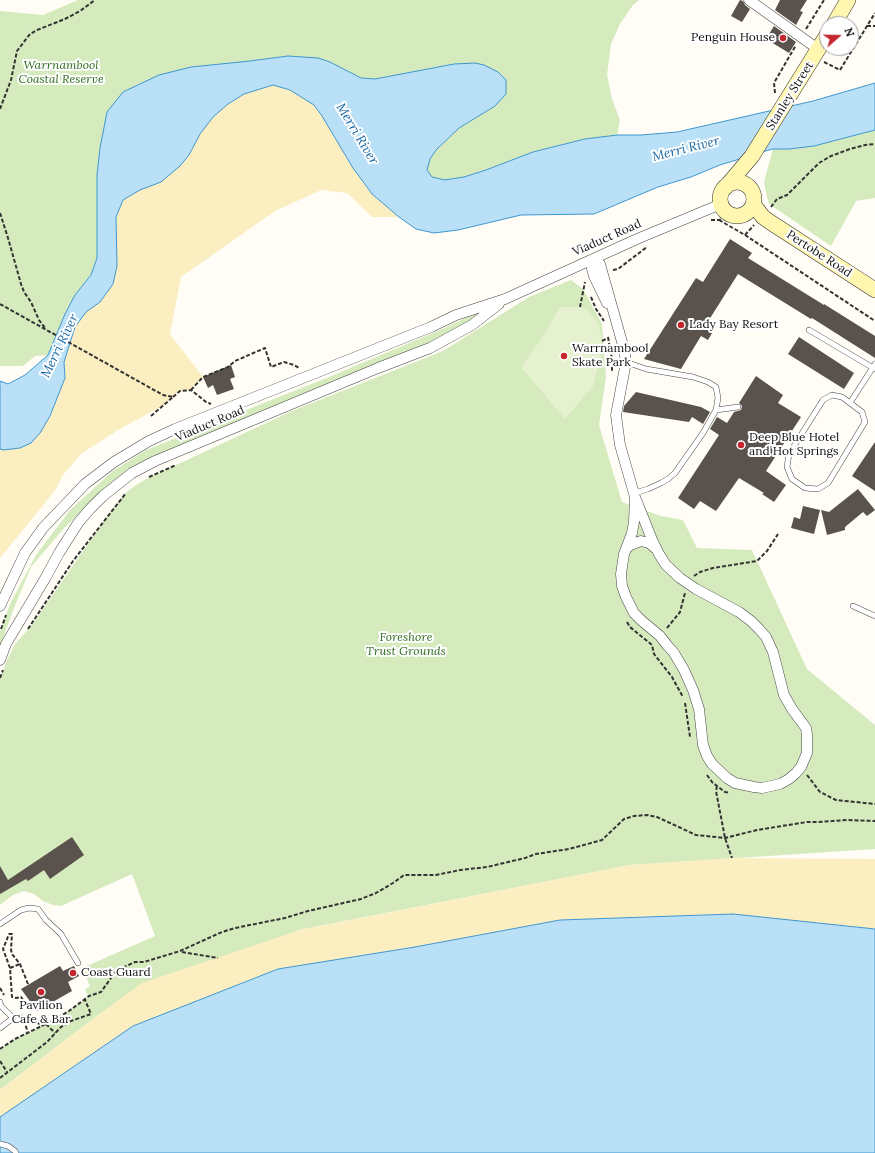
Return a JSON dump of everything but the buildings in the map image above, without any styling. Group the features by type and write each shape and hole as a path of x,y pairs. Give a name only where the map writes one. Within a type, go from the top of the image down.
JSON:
{"street":[{"path":"749,0 801,37 816,53"},
{"path":"839,16 848,0"},
{"name":"Stanley Street","path":"725,188 752,156 781,100 819,48"},
{"name":"Stanley Street","path":"746,206 750,184 749,174 752,156"},
{"path":"734,182 744,183 749,186 746,206 727,211 722,204 721,198 725,188 734,182"},
{"name":"Viaduct Road","path":"0,606 25,553 43,528 85,484 114,462 149,441 175,429 431,327 456,315 505,299 593,258 722,204"},
{"name":"Pertobe Road","path":"746,206 875,290"},
{"path":"593,258 600,264 594,277 615,319 623,344 626,362 617,405 620,445 635,495 657,551"},
{"name":"Viaduct Road","path":"2,664 6,644 78,523 103,496 132,473 155,461 378,368 430,348 472,325 505,299"},
{"path":"626,549 633,543 644,541 651,544 666,565 680,578 696,589 739,612 751,621 766,637 775,656 784,695 806,728 808,736 806,753 801,767 789,779 775,786 762,788 754,787 735,783 727,778 712,764 705,750 699,709 693,690 684,670 674,653 660,636 634,613 622,586 622,564 626,549 632,533 635,495"}],"lane":[{"path":"809,330 874,367 850,403"},
{"path":"626,362 646,369 693,377 708,382 716,387 718,398 716,410 703,433 675,473 661,483 635,495"},
{"path":"832,395 842,397 850,403 862,412 865,422 828,483 818,489 805,488 792,479 787,467 789,454 823,400 832,395"},
{"path":"716,410 738,406"},
{"path":"853,606 875,616"},
{"path":"0,924 20,910 29,908 38,909 46,920 61,934 78,963"},
{"path":"0,1002 1,1006 13,1018 0,1028"},
{"path":"0,1144 8,1146 15,1150 16,1153"}],"path":[{"path":"0,107 11,80 18,50 30,34 65,19 80,11 94,0"},
{"path":"781,100 774,83 824,0"},
{"path":"816,53 840,70 875,12"},
{"path":"867,26 875,26"},
{"path":"745,235 764,217 777,198 787,195 819,163 850,148 875,144"},
{"path":"704,221 719,220 746,206"},
{"path":"0,213 20,284 31,302 39,320 47,330"},
{"path":"719,220 745,235 875,321"},
{"path":"588,288 594,277 618,268 648,246"},
{"path":"580,307 594,277"},
{"path":"590,295 596,309 605,322"},
{"path":"0,304 163,395 173,397"},
{"path":"607,333 612,360 612,375"},
{"path":"191,390 203,376 265,348 271,367 284,362 289,363 309,376"},
{"path":"151,416 180,391 191,390 206,402 225,409"},
{"path":"146,479 180,463"},
{"path":"27,631 74,560 128,491"},
{"path":"626,620 630,627 652,645 654,654 672,677 682,694 685,700 691,743"},
{"path":"0,678 2,664"},
{"path":"801,767 820,792 836,800 875,804"},
{"path":"703,769 712,782 726,792 732,793"},
{"path":"719,771 716,791 732,858"},
{"path":"0,1049 15,1039 43,1026 89,996 101,992 116,971 135,962 144,962 180,952 222,932 235,928 285,918 308,911 361,899 382,890 404,875 436,875 460,870 487,867 536,854 569,849 602,840 624,820 634,816 647,815 657,817 696,835 726,838 757,830 807,822 847,820 875,821"},
{"path":"28,984 20,964 11,950 12,934 9,934 3,949 10,968 10,990 12,996 16,998 21,997 28,1007 31,1016 36,1022 43,1026"},
{"path":"180,952 218,958"},
{"path":"10,968 20,964"},
{"path":"0,1078 47,1042 61,1027 71,1021 91,1014 85,1000"},
{"path":"46,1024 55,1033"},
{"path":"0,1061 7,1072"}],"green space":[{"name":"Warrnambool Coastal Reserve","path":"78,0 639,0 633,5 620,24 611,44 607,75 612,99 620,120 617,135 585,139 533,152 464,177 445,180 432,177 427,170 430,159 436,150 459,128 476,117 454,64 375,79 361,78 330,62 288,56 250,61 140,84 123,92 100,148 97,175 97,258 91,275 75,295 65,314 48,355 35,356 23,366 0,366 0,11 43,15"},
{"path":"875,130 875,198 856,201 831,246 769,204 764,182 773,149 814,146"},
{"name":"Foreshore Trust Grounds","path":"571,280 583,289 602,324 606,377 599,425 622,502 661,516 683,520 697,548 752,550 807,669 875,725 875,849 630,865 299,930 102,1012 0,1090 0,1050 15,1039 69,1011 89,997 85,990 90,986 82,968 155,936 132,874 61,906 43,901 34,894 24,891 13,895 0,905 0,678 15,644 32,625 112,509 128,491 136,485 292,411 443,351 529,297"},
{"path":"487,307 487,313 449,334 133,466 111,484 65,527 31,567 0,646 0,632 10,604 36,555 70,510 113,471 146,450 329,377 447,327"},
{"name":"Warrnambool Skate Park","path":"560,307 580,307 589,311 599,325 603,346 593,386 565,419 521,367 540,341"}],"sand":[{"path":"273,85 290,90 314,105 353,168 372,194 399,217 372,217 347,193 321,190 275,211 181,277 170,334 203,377 191,390 180,391 166,404 118,430 81,454 63,475 56,489 0,558 0,449 3,450 40,433 50,416 65,378 64,362 75,327 86,312 100,302 116,217 123,200 140,190 161,182 189,155 200,134 213,117 228,104 244,94"},
{"path":"732,858 875,859 875,929 733,914 560,920 415,947 278,969 133,1026 0,1117 0,1090 142,983 300,930 630,865"}],"water":[{"name":"Merri River","path":"288,56 318,58 330,62 361,78 375,79 454,64 475,63 484,65 498,72 506,80 506,94 495,106 459,128 436,150 430,159 427,170 432,177 445,180 464,177 533,152 585,139 617,135 677,132 813,101 875,83 875,130 814,146 769,150 720,165 691,177 658,187 594,214 521,215 458,230 434,233 416,229 372,194 353,168 314,105 290,90 273,85 244,94 228,104 213,117 200,134 189,155 180,166 161,182 140,190 123,200 116,217 117,266 113,284 100,302 86,312 75,327 64,362 65,378 50,416 40,433 31,443 20,448 0,449 0,381 8,384 25,375 48,355 65,314 75,295 91,275 97,258 97,175 100,148 107,112 123,92 159,75 191,67"},
{"path":"733,914 875,929 875,1153 0,1153 0,1117 133,1026 278,969 415,947 560,920"}],"place":[{"name":"Penguin House","path":"783,38"},
{"name":"Lady Bay Resort","path":"681,325"},
{"name":"Warrnambool Skate Park","path":"564,356"},
{"name":"Deep Blue Hotel and Hot Springs","path":"741,445"},
{"name":"Coast Guard","path":"73,973"},
{"name":"Pavilion Cafe & Bar","path":"41,992"}]}
